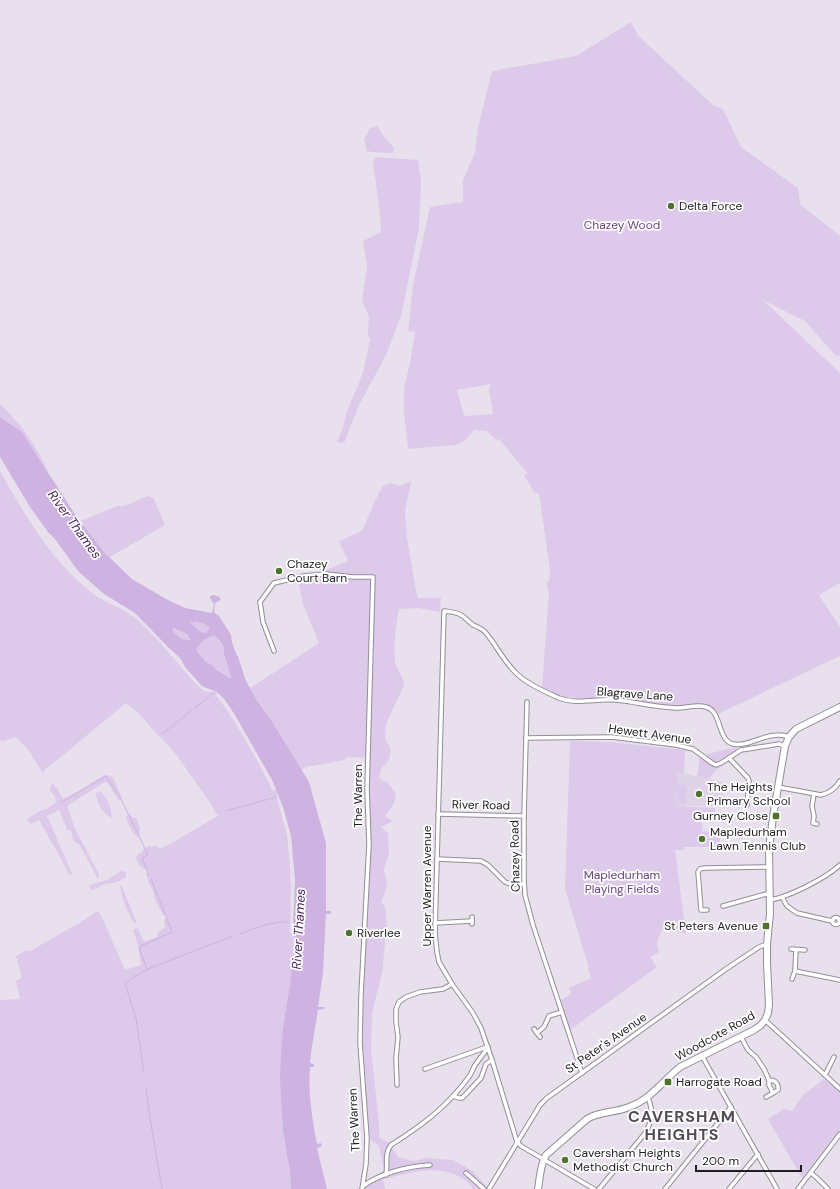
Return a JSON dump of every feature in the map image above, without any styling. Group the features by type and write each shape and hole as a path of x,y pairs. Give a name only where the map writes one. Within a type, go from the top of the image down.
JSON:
{"main road":[{"path":"789,737 802,725 840,707"},
{"name":"Woodcote Road","path":"543,1159 587,1119 594,1115 629,1108 648,1097 680,1067 741,1037 765,1020 769,1005 767,944 770,914 768,867 770,833 785,746 789,737"},
{"path":"538,1189 543,1159"}],"street":[{"name":"The Warren","path":"274,651 263,622 260,602 274,583 304,576 326,574 353,577 373,577 367,789 369,844 364,913 360,1035 367,1138 363,1188"},
{"name":"Blagrave Lane","path":"444,611 461,615 485,632 504,660 516,673 527,682 556,696 565,700 578,701 615,700 646,705 683,708 706,706 713,711 729,743 740,745"},
{"name":"Upper Warren Avenue","path":"444,611 435,942 439,962 452,984 473,1013 481,1028 517,1142"},
{"name":"Chazey Road","path":"527,702 524,816 524,884 527,905 582,1072"},
{"path":"741,750 740,745 765,737 780,735 789,737"},
{"name":"Hewett Avenue","path":"526,738 612,737 688,747 697,751 714,764 721,763 741,750 779,744 785,746"},
{"path":"730,758 748,778 749,781 746,799 747,806"},
{"path":"778,787 821,796 833,790 840,781"},
{"path":"813,823 814,816 812,806 814,794"},
{"name":"River Road","path":"438,814 524,816"},
{"path":"744,827 744,833 770,833"},
{"path":"437,858 481,861 488,865 505,882 510,884 524,884"},
{"path":"723,906 770,896 782,896 823,878 840,865"},
{"path":"707,910 699,910 698,872 700,869 768,867"},
{"path":"782,896 786,906 797,913 832,921"},
{"path":"435,923 472,921"},
{"name":"St Peter's Avenue","path":"489,1189 540,1105 547,1098 726,969 758,947 767,944"},
{"path":"791,949 805,950"},
{"path":"792,979 795,971 796,950"},
{"path":"795,971 840,980"},
{"path":"396,1083 398,1037 396,1009 399,1002 406,997 420,992 443,989 452,984"},
{"path":"540,1037 536,1031 544,1027 549,1016 562,1012"},
{"path":"765,1020 840,1089"},
{"path":"741,1037 748,1050 764,1069 773,1093"},
{"path":"425,1068 488,1047"},
{"path":"386,1175 387,1154 391,1145 421,1126 453,1096 469,1077 488,1047"},
{"path":"702,1056 777,1189"},
{"path":"825,1075 834,1057"},
{"path":"453,1096 462,1098 481,1078 486,1064 492,1060"},
{"path":"766,1097 778,1090 779,1087 775,1081 768,1080"},
{"path":"599,1189 646,1132 651,1123 652,1111 648,1097"},
{"path":"665,1189 731,1107"},
{"path":"798,1189 840,1134"},
{"path":"517,1142 521,1146 594,1189"},
{"path":"729,1189 758,1154"},
{"path":"363,1188 373,1179 410,1167 430,1165"},
{"path":"466,1173 484,1189"},
{"path":"811,1173 828,1189"},
{"path":"364,1175 373,1179"}],"shaded area":[{"name":"The Heights Primary School","path":"677,772 723,782 722,806 676,806"}],"green space":[{"name":"Chazey Wood","path":"631,22 637,34 645,42 714,106 723,109 741,147 798,188 800,204 840,236 840,356 835,355 805,321 763,300 840,373 840,583 819,595 840,627 840,656 718,714 711,707 704,705 682,706 605,699 559,697 542,688 549,591 546,584 549,580 550,570 539,493 534,492 524,475 528,474 499,439 496,440 487,431 474,430 463,442 455,445 408,449 404,411 404,388 415,332 408,331 413,285 430,207 463,202 463,180 475,153 478,128 492,71 576,56","holes":["491,384 489,389 493,414 464,416 457,390"]},
{"path":"377,126 394,148 393,153 367,151 364,139 370,128"},
{"path":"376,157 418,160 421,181 419,228 401,316 386,355 359,405 344,443 337,442 343,428 346,414 363,373 370,339 368,336 369,316 362,301 367,267 363,241 381,232 373,162"},
{"path":"0,404 28,436 49,473 22,432 0,417"},
{"path":"0,471 29,520 51,552 63,566 96,596 130,614 142,624 193,681 204,691 217,692 216,695 239,729 273,791 276,790 287,835 291,887 290,933 294,933 293,960 283,1028 281,1063 283,1130 291,1189 0,1189 0,1000 20,999 16,981 22,978 16,956 25,951 30,951 81,922 97,911 101,915 125,970 141,965 138,944 133,930 138,928 143,941 146,941 157,937 158,932 165,928 164,919 167,918 166,915 163,915 155,899 146,874 148,873 147,869 144,869 139,865 136,858 138,854 149,846 158,846 159,849 172,843 219,815 216,813 175,753 136,711 126,703 45,769 44,772 42,772 29,751 16,737 2,742 0,740"},
{"path":"411,481 405,512 407,538 416,591 418,598 441,598 440,612 419,608 399,609 396,628 394,649 395,662 404,685 386,724 385,739 391,749 389,760 381,769 379,778 388,783 396,794 394,804 385,816 393,821 381,827 388,833 389,854 384,869 387,886 381,902 385,907 387,925 382,973 372,1013 371,1049 379,1123 379,1138 388,1142 398,1157 414,1161 425,1158 453,1160 473,1171 488,1188 487,1189 473,1189 462,1178 445,1171 427,1170 383,1179 385,1189 364,1189 376,1181 384,1169 379,1146 370,1139 362,1042 362,984 370,758 346,758 346,756 345,760 306,767 301,770 250,688 319,643 303,604 298,579 324,574 348,577 324,571 348,561 339,541 362,531 382,487 390,483 400,486"},
{"path":"148,496 154,499 165,525 110,557 104,552 81,521 117,506 129,505"},
{"path":"189,621 198,621 209,627 206,633 199,631"},
{"path":"172,629 178,629 188,635 191,640 180,638"},
{"path":"212,636 215,636 222,643 230,678 206,662 196,650 196,648"},
{"name":"Mapledurham Playing Fields","path":"570,741 610,742 685,750 684,774 677,772 677,785 686,785 686,804 677,804 677,786 676,806 715,808 715,812 702,812 702,831 698,831 720,832 720,847 684,847 683,850 675,850 686,934 663,929 658,940 657,946 659,952 650,957 657,967 570,1030 561,1000 571,994 569,988 591,978 565,889"},
{"path":"737,748 737,751 720,763 714,763 706,756 708,754 727,749"},
{"path":"700,755 713,765 723,765 715,771 709,779 697,776"},
{"path":"105,775 112,776 122,798 120,800 118,800 108,783 105,782 67,806 74,827 99,874 98,879 79,844 74,842 71,831 67,830 60,811 58,810 46,816 72,874 70,875 39,820 31,824 27,819 40,811 47,809 56,802 55,796 50,791 52,783 57,788 63,799"},
{"path":"100,791 109,803 112,818 103,811 99,804 96,793"},
{"path":"130,814 132,817 136,818 140,828 140,834 137,837 126,818 126,816"},
{"path":"121,871 126,872 126,877 119,881 104,884 91,890 89,886 107,880"},
{"path":"120,886 122,886 137,924 134,923 127,910"},
{"path":"824,1079 840,1092 840,1129 802,1178 768,1119 784,1109 792,1111 803,1095"}],"water":[{"name":"River Thames","path":"0,417 22,432 74,513 104,552 132,579 166,599 185,608 212,613 214,604 210,596 214,595 221,599 215,603 214,612 219,616 231,635 232,642 246,681 309,782 326,843 326,911 331,911 331,914 326,914 323,973 318,1007 325,1007 324,1009 318,1010 310,1063 314,1064 314,1067 310,1067 311,1106 317,1144 321,1143 322,1146 317,1148 327,1189 291,1189 283,1130 280,1078 281,1051 294,949 293,925 295,880 291,836 283,807 272,780 225,700 217,692 201,685 185,667 181,659 135,613 104,594 78,571 30,507 0,457","holes":["189,621 193,623 193,621 202,623 209,628 206,633 199,631","174,628 187,634 191,640 180,638 172,629","215,636 222,643 230,678 206,662 196,650 205,640"]}],"waterway":[{"path":"195,708 213,693"},
{"path":"162,734 191,711"},
{"path":"62,802 106,776 121,799 148,855 142,858 149,876"},
{"path":"226,811 276,797"},
{"path":"147,969 139,947 172,932 151,879"},
{"name":"River Thames","path":"240,934 270,924 289,922"},
{"path":"144,1073 136,1018 125,984 132,978 150,968 233,936"},
{"path":"146,1087 162,1189"}],"place":[{"name":"Delta Force","path":"671,206"},
{"name":"Chazey Court Barn","path":"279,571"},
{"name":"The Heights Primary School","path":"699,794"},
{"name":"Gurney Close","path":"776,816"},
{"name":"Mapledurham Lawn Tennis Club","path":"702,839"},
{"name":"St Peters Avenue","path":"766,926"},
{"name":"Riverlee","path":"349,933"},
{"name":"Harrogate Road","path":"668,1082"},
{"name":"Caversham Heights Methodist Church","path":"565,1160"}],"district":[{"name":"CAVERSHAM HEIGHTS","path":"682,1125"}]}
